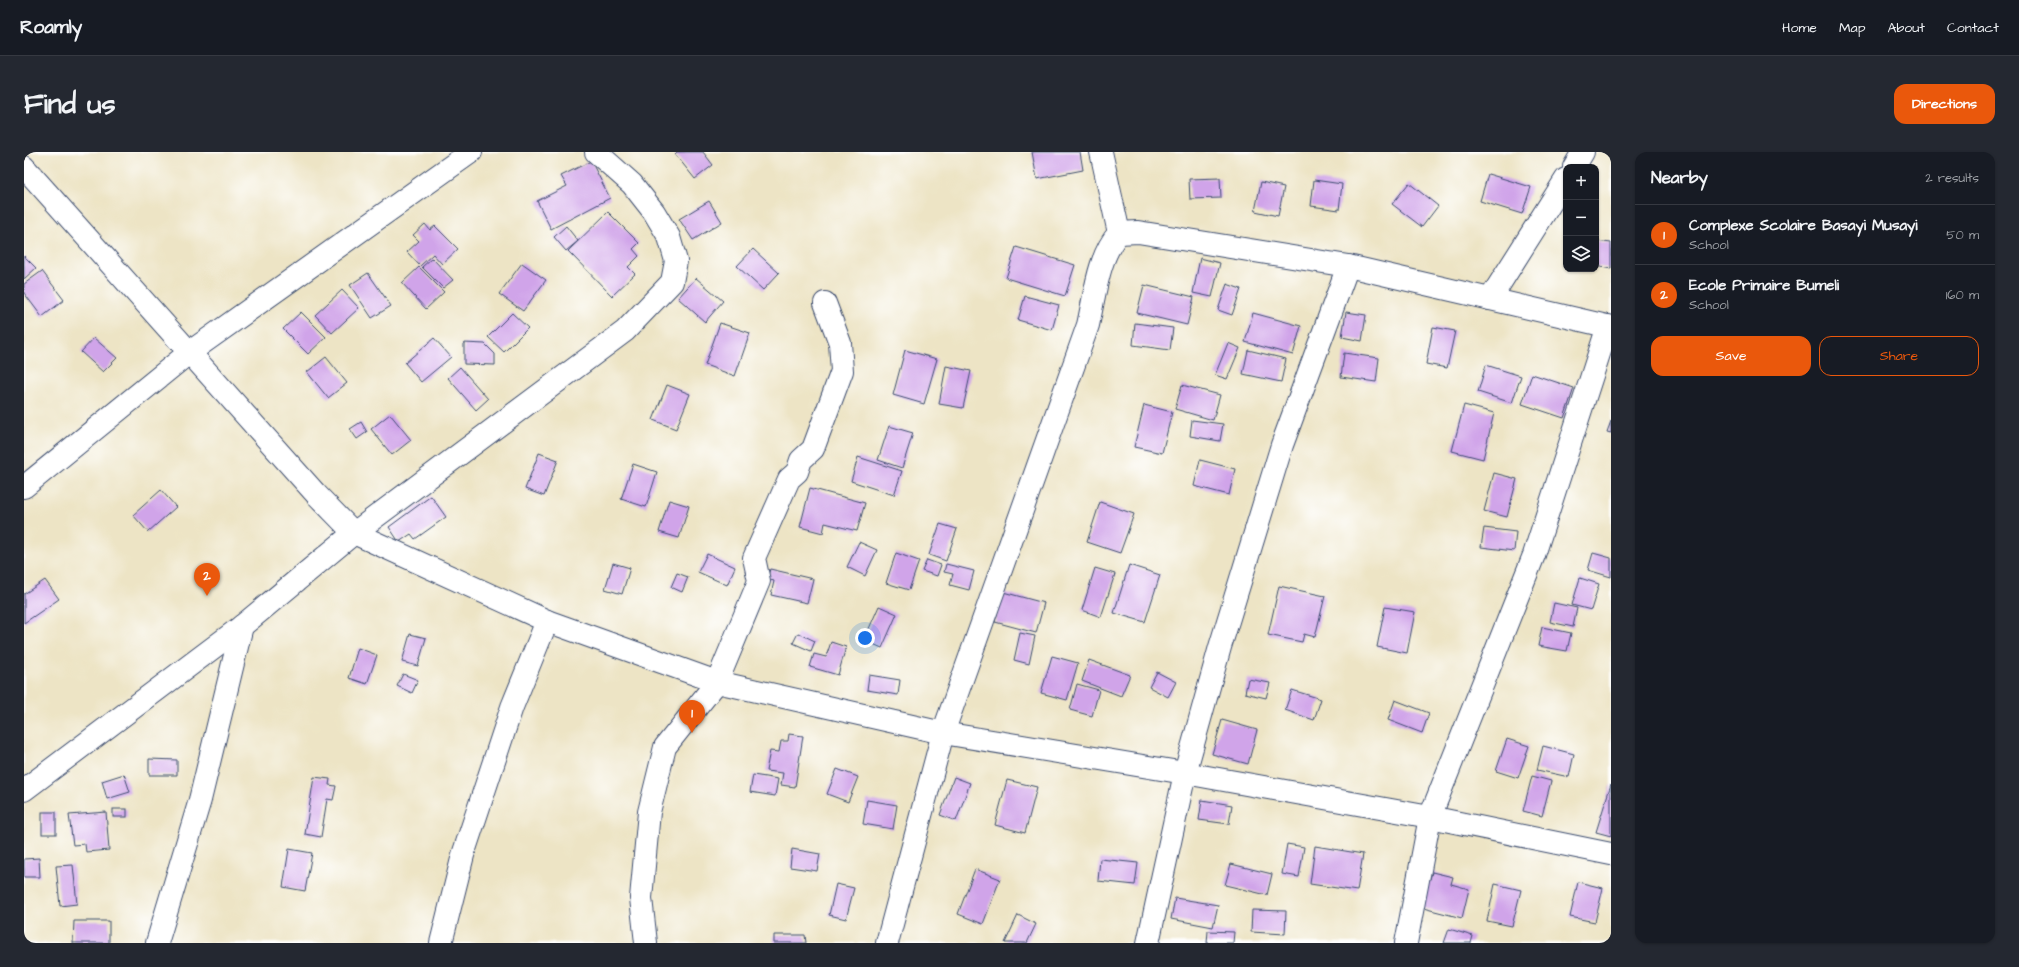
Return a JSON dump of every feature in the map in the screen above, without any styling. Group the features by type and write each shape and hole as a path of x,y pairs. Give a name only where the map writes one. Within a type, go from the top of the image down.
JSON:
{"street":[{"path":"24,487 190,352 471,152"},
{"path":"24,790 242,626 354,533 625,331 672,282 676,261 670,237 654,212 632,184 596,152"},
{"path":"1101,152 1119,233"},
{"path":"1576,164 1583,152"},
{"path":"26,174 354,533 546,621 717,682 943,732 1185,773 1430,817 1611,854"},
{"path":"1490,299 1563,184"},
{"path":"887,943 943,732 1088,326 1102,267 1110,242 1119,233 1138,232 1348,266 1610,327 1534,555 1430,817 1406,943"},
{"path":"1148,943 1185,773 1220,647 1282,445 1348,266"},
{"path":"646,943 641,898 649,812 666,747 717,682 759,581 754,558 789,479 797,472 802,460 813,449 842,371 840,343 825,303"},
{"path":"441,943 463,855 512,707 546,621"},
{"path":"157,943 200,800 242,626"}],"building":[{"path":"677,152 703,152 713,165 695,179 675,154"},
{"path":"1032,152 1080,152 1083,170 1037,179"},
{"path":"591,161 610,198 551,229 537,201 567,186 561,176"},
{"path":"1488,174 1531,187 1522,214 1480,201"},
{"path":"1220,178 1221,198 1190,199 1189,179"},
{"path":"1314,180 1342,184 1339,210 1311,206"},
{"path":"1261,182 1284,187 1278,216 1255,211"},
{"path":"1409,183 1438,206 1422,227 1392,204"},
{"path":"709,201 722,222 693,240 679,219"},
{"path":"608,212 639,243 633,249 639,256 628,267 635,274 612,296 568,251"},
{"path":"425,224 430,230 435,226 458,249 442,264 433,254 420,266 407,252 419,241 413,235"},
{"path":"566,226 578,241 566,251 554,237"},
{"path":"1599,241 1611,243 1611,269 1599,267"},
{"path":"1016,247 1075,265 1065,296 1006,278"},
{"path":"753,249 779,273 763,290 737,266"},
{"path":"24,256 36,268 24,279"},
{"path":"432,258 453,280 443,288 422,267"},
{"path":"1200,258 1220,263 1212,297 1193,293"},
{"path":"522,263 546,280 523,311 499,294"},
{"path":"419,267 444,292 426,309 402,283"},
{"path":"42,271 64,300 42,317 24,293 24,284"},
{"path":"368,273 391,306 372,318 350,285"},
{"path":"696,278 723,301 705,322 678,298"},
{"path":"1227,284 1241,289 1232,315 1218,310"},
{"path":"1144,285 1194,297 1187,325 1137,313"},
{"path":"342,290 359,308 332,333 315,315"},
{"path":"1025,296 1059,305 1052,330 1018,320"},
{"path":"301,312 326,337 308,354 283,329"},
{"path":"1346,312 1366,315 1362,341 1342,337"},
{"path":"512,313 528,328 504,352 488,337"},
{"path":"1253,313 1301,326 1293,355 1245,342"},
{"path":"720,323 750,333 735,376 705,365"},
{"path":"1135,323 1173,328 1170,350 1133,345"},
{"path":"1433,327 1455,331 1447,368 1426,364"},
{"path":"94,338 117,358 103,372 81,352"},
{"path":"434,338 451,357 421,382 405,363"},
{"path":"464,343 485,344 495,354 495,365 464,364"},
{"path":"1228,343 1240,348 1227,379 1215,375"},
{"path":"905,350 937,359 924,404 893,395"},
{"path":"1248,350 1286,359 1281,382 1243,374"},
{"path":"1344,353 1379,358 1376,382 1341,377"},
{"path":"326,357 347,383 328,398 307,372"},
{"path":"1486,365 1521,376 1512,403 1478,392"},
{"path":"946,366 971,371 963,408 939,404"},
{"path":"460,367 488,399 476,410 448,378"},
{"path":"1532,374 1574,388 1564,418 1522,404"},
{"path":"667,385 690,394 676,429 653,420"},
{"path":"1182,385 1220,395 1213,420 1175,409"},
{"path":"1144,405 1172,412 1162,453 1134,447"},
{"path":"1464,405 1494,413 1483,459 1452,451"},
{"path":"390,414 411,440 392,455 371,429"},
{"path":"1192,420 1223,424 1220,441 1190,436"},
{"path":"1611,421 1611,433 1607,432"},
{"path":"361,422 367,432 357,439 350,429"},
{"path":"889,426 913,433 902,468 878,460"},
{"path":"539,453 558,460 544,496 525,489"},
{"path":"858,457 902,471 894,495 851,481"},
{"path":"1200,460 1235,469 1229,495 1194,486"},
{"path":"633,464 657,472 646,507 621,499"},
{"path":"1494,473 1517,479 1507,517 1484,511"},
{"path":"810,488 865,503 857,531 825,523 823,533 800,527"},
{"path":"161,490 176,507 148,532 133,515"},
{"path":"431,496 446,517 415,539 411,534 399,542 389,527"},
{"path":"669,500 689,506 679,538 659,532"},
{"path":"1100,502 1134,514 1120,553 1087,542"},
{"path":"940,524 957,529 946,561 929,555"},
{"path":"1484,528 1516,532 1514,551 1481,547"},
{"path":"859,542 877,550 865,576 847,567"},
{"path":"896,553 919,561 909,590 886,583"},
{"path":"1593,553 1611,558 1611,577 1588,570"},
{"path":"707,554 735,567 727,585 698,572"},
{"path":"927,560 941,565 937,576 922,571"},
{"path":"613,563 630,568 622,594 605,589"},
{"path":"946,564 974,571 969,590 950,585 953,574 944,572"},
{"path":"1129,565 1160,575 1145,622 1114,613"},
{"path":"1095,568 1115,574 1101,617 1082,610"},
{"path":"770,569 813,579 807,603 771,595 774,581 767,579"},
{"path":"677,573 688,577 682,592 671,587"},
{"path":"1580,578 1599,584 1591,610 1572,605"},
{"path":"45,580 59,599 24,623 24,594"},
{"path":"1279,586 1325,596 1315,637 1304,634 1302,642 1268,635"},
{"path":"1003,592 1044,603 1036,633 995,622"},
{"path":"1554,603 1577,608 1573,627 1550,622"},
{"path":"879,606 897,614 882,648 864,640"},
{"path":"1385,607 1415,612 1407,653 1377,647"},
{"path":"1542,627 1571,633 1567,651 1538,646"},
{"path":"798,633 815,641 811,651 793,643"},
{"path":"1020,633 1035,636 1029,664 1014,660"},
{"path":"410,634 426,638 418,666 402,662"},
{"path":"831,642 846,647 838,675 810,667 814,654 826,657"},
{"path":"358,648 377,655 367,684 349,678"},
{"path":"1052,656 1078,663 1067,700 1041,693"},
{"path":"1089,660 1130,675 1121,696 1082,681"},
{"path":"1157,672 1176,682 1168,697 1149,687"},
{"path":"403,674 418,680 412,693 397,686"},
{"path":"869,675 900,680 898,695 867,690"},
{"path":"1248,679 1270,683 1266,698 1245,693"},
{"path":"1077,684 1099,690 1092,716 1070,710"},
{"path":"1292,690 1321,699 1314,720 1285,710"},
{"path":"1395,700 1429,713 1422,733 1388,720"},
{"path":"1222,720 1257,730 1248,764 1212,754"},
{"path":"789,734 803,736 795,787 781,785 783,773 766,771 770,751 779,752 781,741 788,741"},
{"path":"1507,739 1529,746 1518,778 1496,771"},
{"path":"1543,746 1574,754 1569,777 1537,770"},
{"path":"149,759 177,760 177,775 149,775"},
{"path":"837,769 858,777 848,802 827,794"},
{"path":"124,774 130,792 107,799 102,781"},
{"path":"753,775 778,779 775,796 750,792"},
{"path":"1532,776 1551,781 1542,816 1523,811"},
{"path":"314,777 330,779 329,785 336,786 333,800 327,799 321,837 305,834"},
{"path":"954,777 970,783 956,821 940,815"},
{"path":"1007,780 1037,787 1025,833 995,825"},
{"path":"1611,784 1611,836 1596,832"},
{"path":"867,800 897,805 893,829 863,824"},
{"path":"1202,800 1232,805 1229,824 1199,820"},
{"path":"113,809 127,809 127,817 113,817"},
{"path":"42,812 56,812 56,834 42,834"},
{"path":"106,812 109,850 86,852 85,844 73,845 69,815"},
{"path":"1287,844 1304,847 1299,877 1282,874"},
{"path":"1315,846 1363,854 1357,891 1310,884"},
{"path":"289,849 312,853 305,891 283,887"},
{"path":"792,849 820,854 817,871 790,867"},
{"path":"39,858 40,877 24,877 24,859"},
{"path":"1100,859 1138,863 1135,885 1098,881"},
{"path":"1231,864 1272,874 1267,895 1225,885"},
{"path":"73,865 77,904 60,906 56,866"},
{"path":"975,869 1000,879 983,924 958,914"},
{"path":"1432,872 1453,877 1451,884 1469,889 1462,918 1419,907 1426,878 1430,879"},
{"path":"1578,882 1603,888 1595,922 1570,917"},
{"path":"836,884 854,888 846,919 829,915"},
{"path":"1495,884 1521,890 1512,926 1487,921"},
{"path":"1175,898 1218,905 1213,927 1171,919"},
{"path":"1252,910 1286,911 1285,934 1251,932"},
{"path":"1018,915 1036,924 1027,943 1005,943"},
{"path":"74,921 109,921 109,943 73,943"},
{"path":"1449,929 1473,936 1471,943 1444,943"},
{"path":"1208,931 1234,932 1233,943 1207,943"},
{"path":"774,935 805,935 806,943 774,943"}],"place":[{"name":"Ecole Primaire Bumeli","path":"207,596"},
{"name":"Complexe Scolaire Basayi Musayi","path":"692,733"}]}
